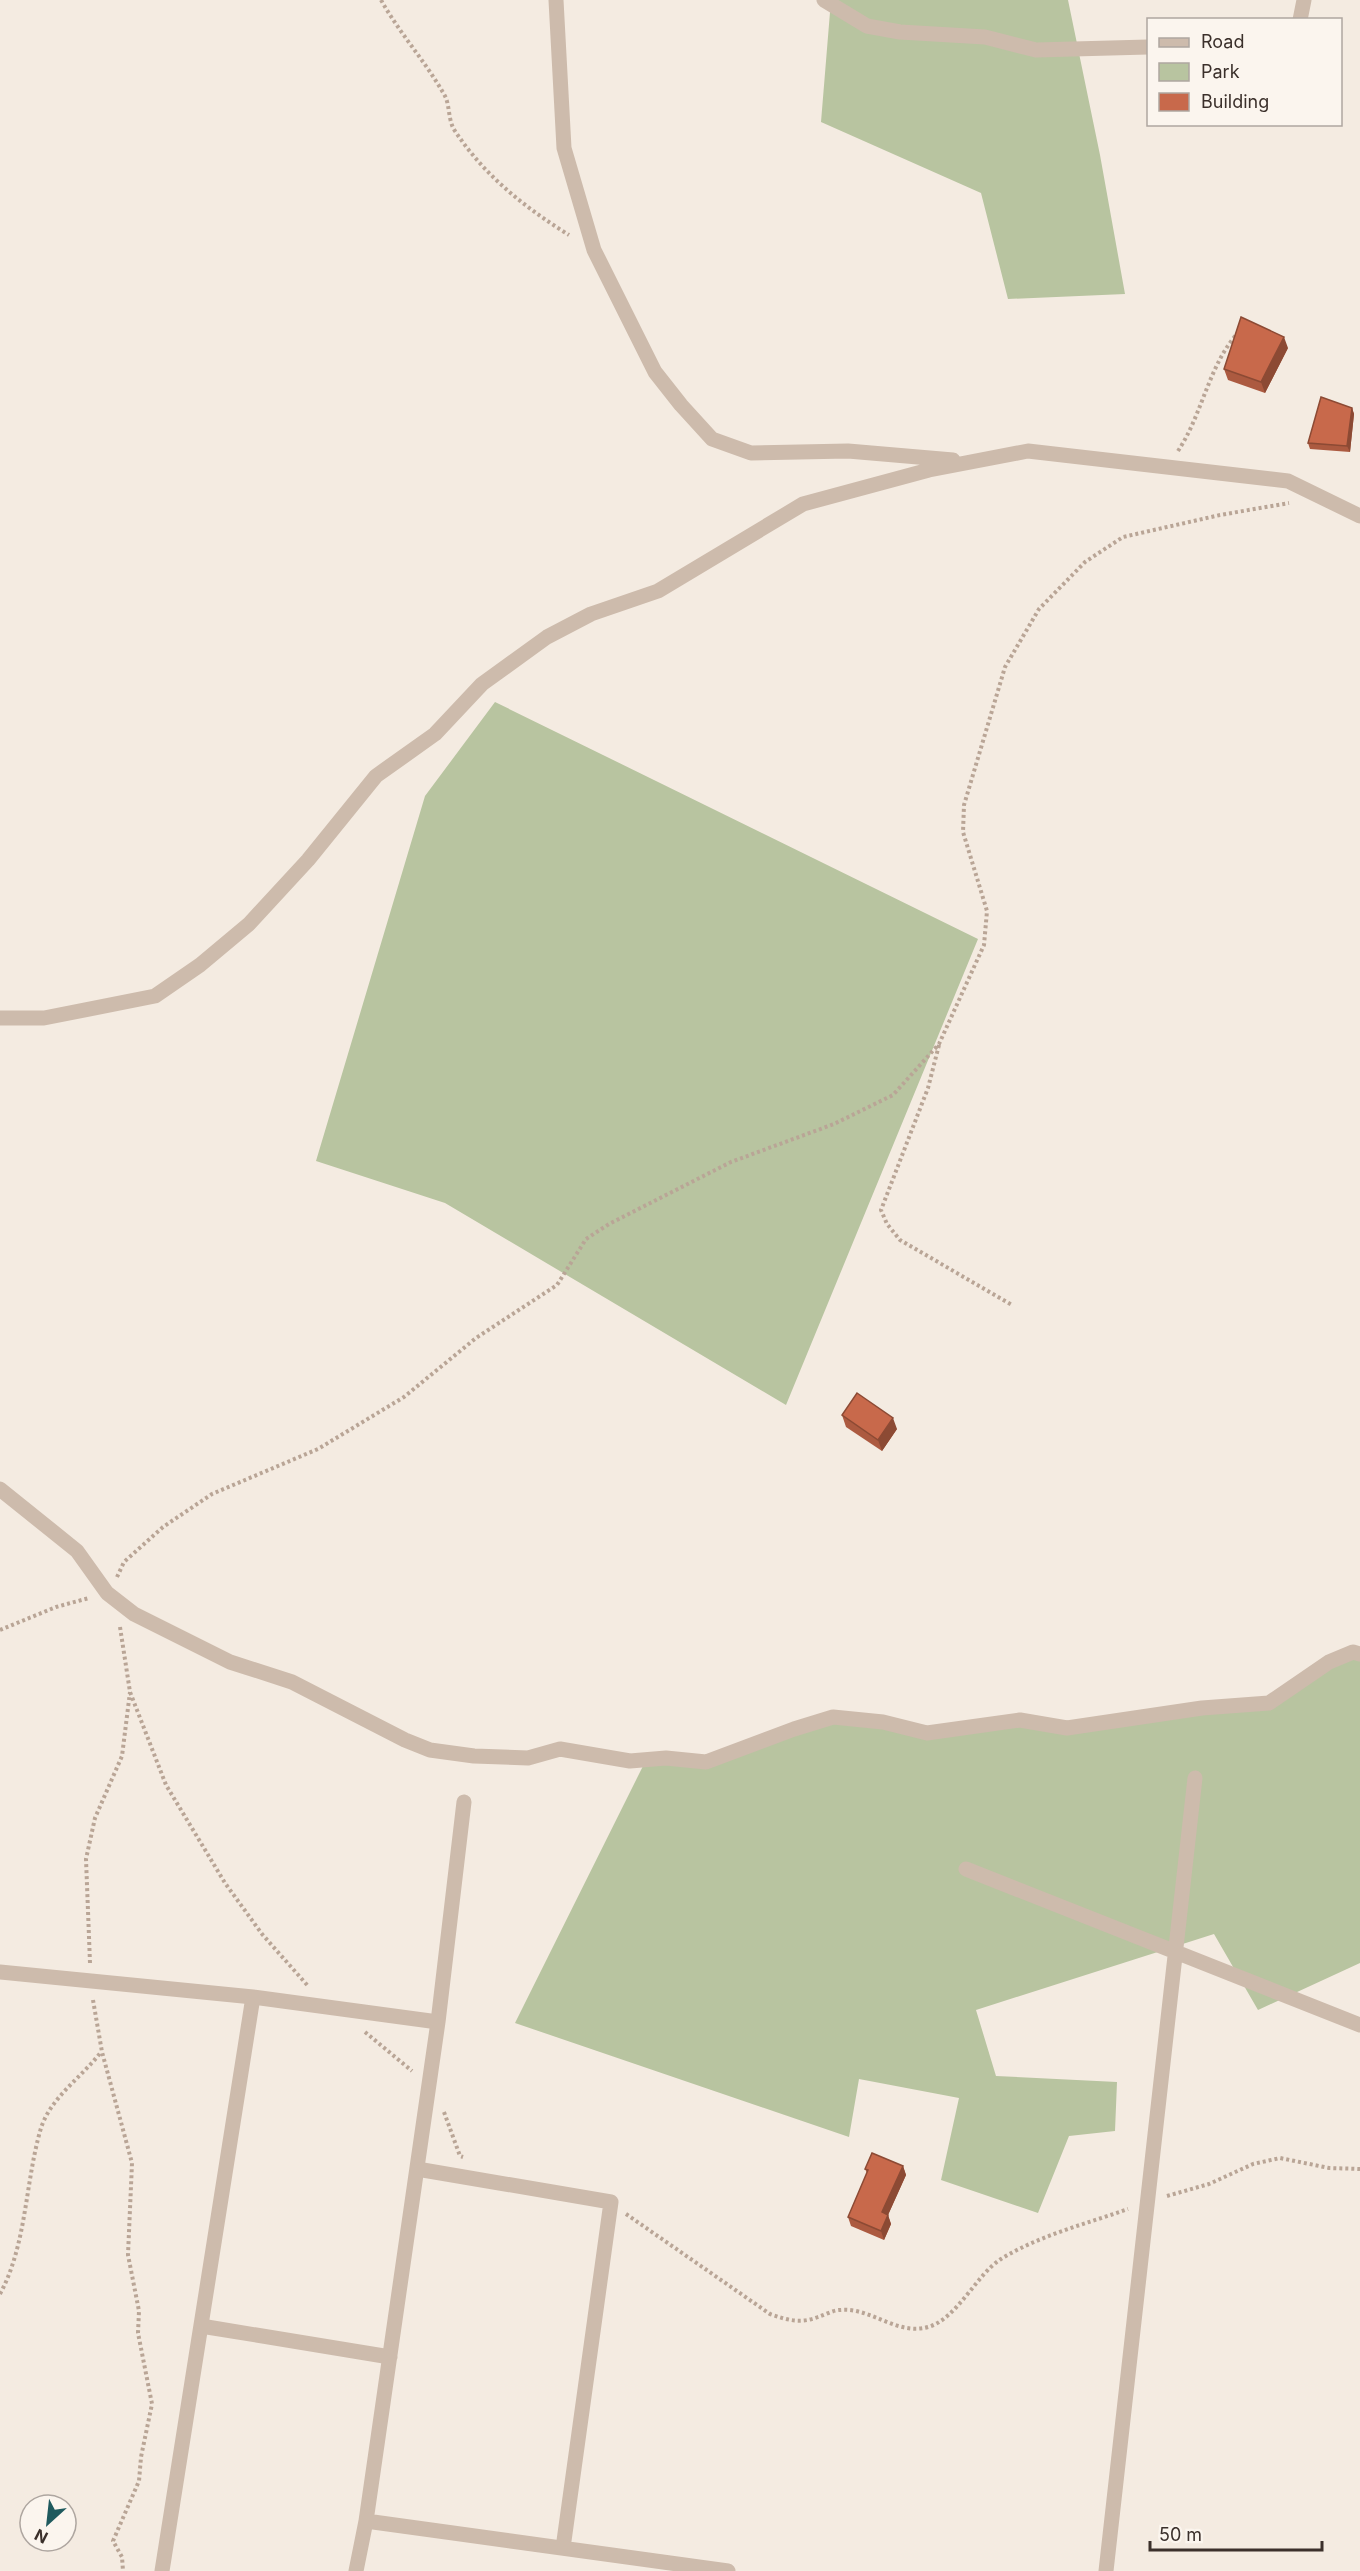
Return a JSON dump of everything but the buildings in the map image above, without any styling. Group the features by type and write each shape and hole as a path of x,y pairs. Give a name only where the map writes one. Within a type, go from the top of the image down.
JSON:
{"street":[{"path":"556,0 564,148 594,250 655,372 712,439 751,453 848,451 972,462"},
{"path":"824,0 867,26 900,32 985,37 1035,50 1147,46"},
{"path":"1300,18 1304,0"},
{"path":"0,1018 44,1018 155,996 200,965 249,924 300,868 376,776 435,734 482,684 547,637 591,614 658,591 803,504 929,470 1028,451 1288,481 1360,516"},
{"path":"0,1489 77,1551 107,1593 134,1614 230,1662 292,1682 405,1740 430,1750 474,1756 528,1758 560,1749 630,1761 666,1758 706,1762 794,1729 833,1718 883,1722 927,1733 1020,1720 1067,1728 1202,1708 1269,1703 1329,1662 1353,1652 1360,1654"},
{"path":"1106,2571 1195,1778"},
{"path":"356,2571 366,2521 438,2022 464,1802"},
{"path":"966,1869 1360,2025"},
{"path":"0,1972 253,1996 438,2022"},
{"path":"162,2571 253,1996"},
{"path":"417,2169 611,2202 563,2548"},
{"path":"201,2326 390,2357"},
{"path":"366,2521 728,2571"}],"path":[{"path":"381,0 391,19 446,98 453,129 495,182 537,215 594,250"},
{"path":"1167,466 1190,432 1209,382 1240,330"},
{"path":"1012,1305 900,1240 887,1224 881,1210 928,1088 939,1044 984,945 987,911 963,832 964,805 1005,667 1039,609 1085,562 1123,537 1298,501 1329,501"},
{"path":"0,1630 56,1607 107,1593 124,1562 163,1527 212,1494 318,1449 404,1397 476,1338 557,1285 586,1239 593,1234 731,1162 834,1124 893,1095 939,1044"},
{"path":"107,1593 122,1632 130,1692 166,1785 225,1884 262,1934 326,2006"},
{"path":"123,2571 122,2557 113,2541 139,2481 141,2457 152,2404 138,2333 139,2311 128,2255 132,2163 102,2052 90,1981 87,1858 95,1818 122,1756 130,1692"},
{"path":"362,2031 381,2043 429,2086 449,2121 460,2156 471,2158"},
{"path":"0,2294 8,2280 42,2127 57,2100 102,2052"},
{"path":"611,2202 770,2314 794,2322 814,2319 840,2310 860,2313 911,2330 930,2327 945,2317 999,2260 1038,2240 1148,2202 1209,2184 1253,2164 1280,2158 1329,2168 1360,2169"}],"green space":[{"path":"831,0 1068,0 1100,155 1125,294 1008,299 981,193 821,122"},
{"path":"495,702 978,939 786,1405 445,1203 316,1161 425,796"},
{"path":"1360,1654 1360,1963 1258,2010 1214,1934 976,2010 996,2076 1117,2082 1115,2131 1069,2136 1038,2213 941,2180 959,2098 859,2079 849,2137 515,2023 646,1760 706,1762 833,1717 927,1733 1020,1720 1067,1728 1269,1703 1329,1662"}]}
